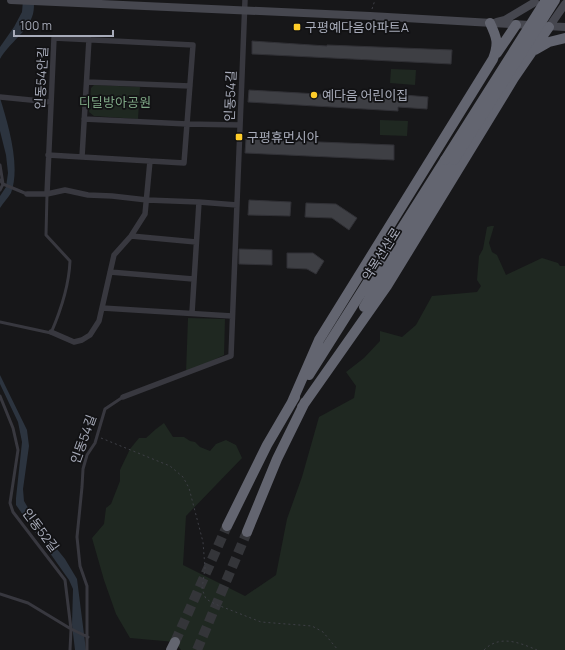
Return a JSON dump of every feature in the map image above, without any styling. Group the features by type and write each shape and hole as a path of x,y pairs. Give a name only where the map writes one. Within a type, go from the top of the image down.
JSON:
{"highway":[{"name":"약목선산로","path":"247,532 277,459 302,407 546,0"},
{"name":"약목선산로","path":"227,526 267,445 292,402 555,0"},
{"path":"490,23 496,35 498,47 493,59"},
{"path":"292,402 319,340 493,59 516,25"},
{"path":"302,407 386,286 514,78 549,27"},
{"path":"531,52 549,42 565,38"}],"main road":[{"path":"11,0 370,16 565,28"},
{"path":"490,23 505,20 535,1"},
{"path":"516,25 535,1"},
{"path":"549,27 563,8"}],"street":[{"name":"인동54길","path":"123,397 231,356 245,0"},
{"name":"인동54안길","path":"47,194 48,156 54,38 193,45 184,163 48,156"},
{"path":"82,158 90,39"},
{"path":"87,82 190,86"},
{"path":"0,97 51,102"},
{"path":"84,119 240,125"},
{"path":"51,332 74,342 82,340 90,335 99,321 114,255 131,236 145,214 150,161"},
{"path":"27,194 47,194 65,190 88,195 237,205"},
{"path":"192,314 199,202"},
{"path":"131,236 196,242"},
{"path":"110,272 193,279"},
{"path":"102,308 232,316"}],"lane":[{"path":"0,165 3,184 0,190"},
{"path":"0,180 3,184 27,194"},
{"path":"0,322 51,332 60,312 70,274 70,261 46,235 47,194"},
{"name":"인동52길","path":"0,396 14,428 18,450 10,503 13,512 65,580 71,629 70,650"},
{"name":"인동54길","path":"87,650 87,586 80,566 76,537 83,469 87,455 95,443 105,410 123,397"},
{"path":"0,594 28,603 71,629 88,637"}],"path":[{"path":"370,16 375,0"},
{"path":"97,436 113,441 170,466 186,480 203,542 205,568 202,590 206,599 261,622 312,626 323,632 338,650"},
{"path":"484,650 491,645 507,641 517,642 538,650"}],"green space":[{"path":"391,69 416,70 415,85 390,83"},
{"name":"디딜방아공원","path":"94,85 140,87 138,119 94,116 89,112 91,88"},
{"path":"380,120 408,121 407,136 380,135"},
{"path":"494,226 489,243 492,252 497,255 506,275 542,258 558,263 560,266 565,266 565,650 181,650 175,642 130,638 116,614 104,580 92,538 104,524 106,508 111,504 120,481 120,470 130,449 139,438 146,438 164,423 173,437 184,437 195,442 200,447 210,451 216,444 226,440 236,445 242,458 186,516 183,565 245,596 276,575 287,519 302,477 319,417 354,398 356,386 346,372 364,358 380,341 380,331 402,337 416,325 432,296 477,292 481,286 477,280 479,256 483,249 487,227"},
{"path":"188,318 225,319 224,355 186,373"}],"water":[{"path":"23,0 34,1 31,20 23,32 0,59 0,47 14,27 22,12"},
{"path":"0,98 12,145 15,170 11,193 0,208 0,196 6,187 8,173 6,155 0,131"},
{"path":"0,375 27,430 29,446 23,489 24,501 40,528 65,559 77,579 86,650 75,650 72,625 73,589 69,580 16,505 22,442 18,422 0,384"}],"building":[{"path":"252,41 327,46 452,50 451,64 252,54"},
{"path":"249,90 404,99 404,95 428,97 427,109 398,107 398,111 248,102"},
{"path":"246,139 394,145 394,160 245,153"},
{"path":"249,200 291,202 290,216 248,215"},
{"path":"306,203 336,204 357,218 349,230 332,218 305,217"},
{"path":"239,249 272,250 272,265 239,264"},
{"path":"287,253 313,253 324,261 316,274 307,269 287,268"}],"tunnel":[{"path":"175,642 227,526"},
{"path":"197,650 247,532"}],"place":[{"name":"구평예다음아파트A","path":"297,27"},
{"name":"예다음 어린이집","path":"314,95"},
{"name":"구평휴먼시아","path":"239,137"}]}
